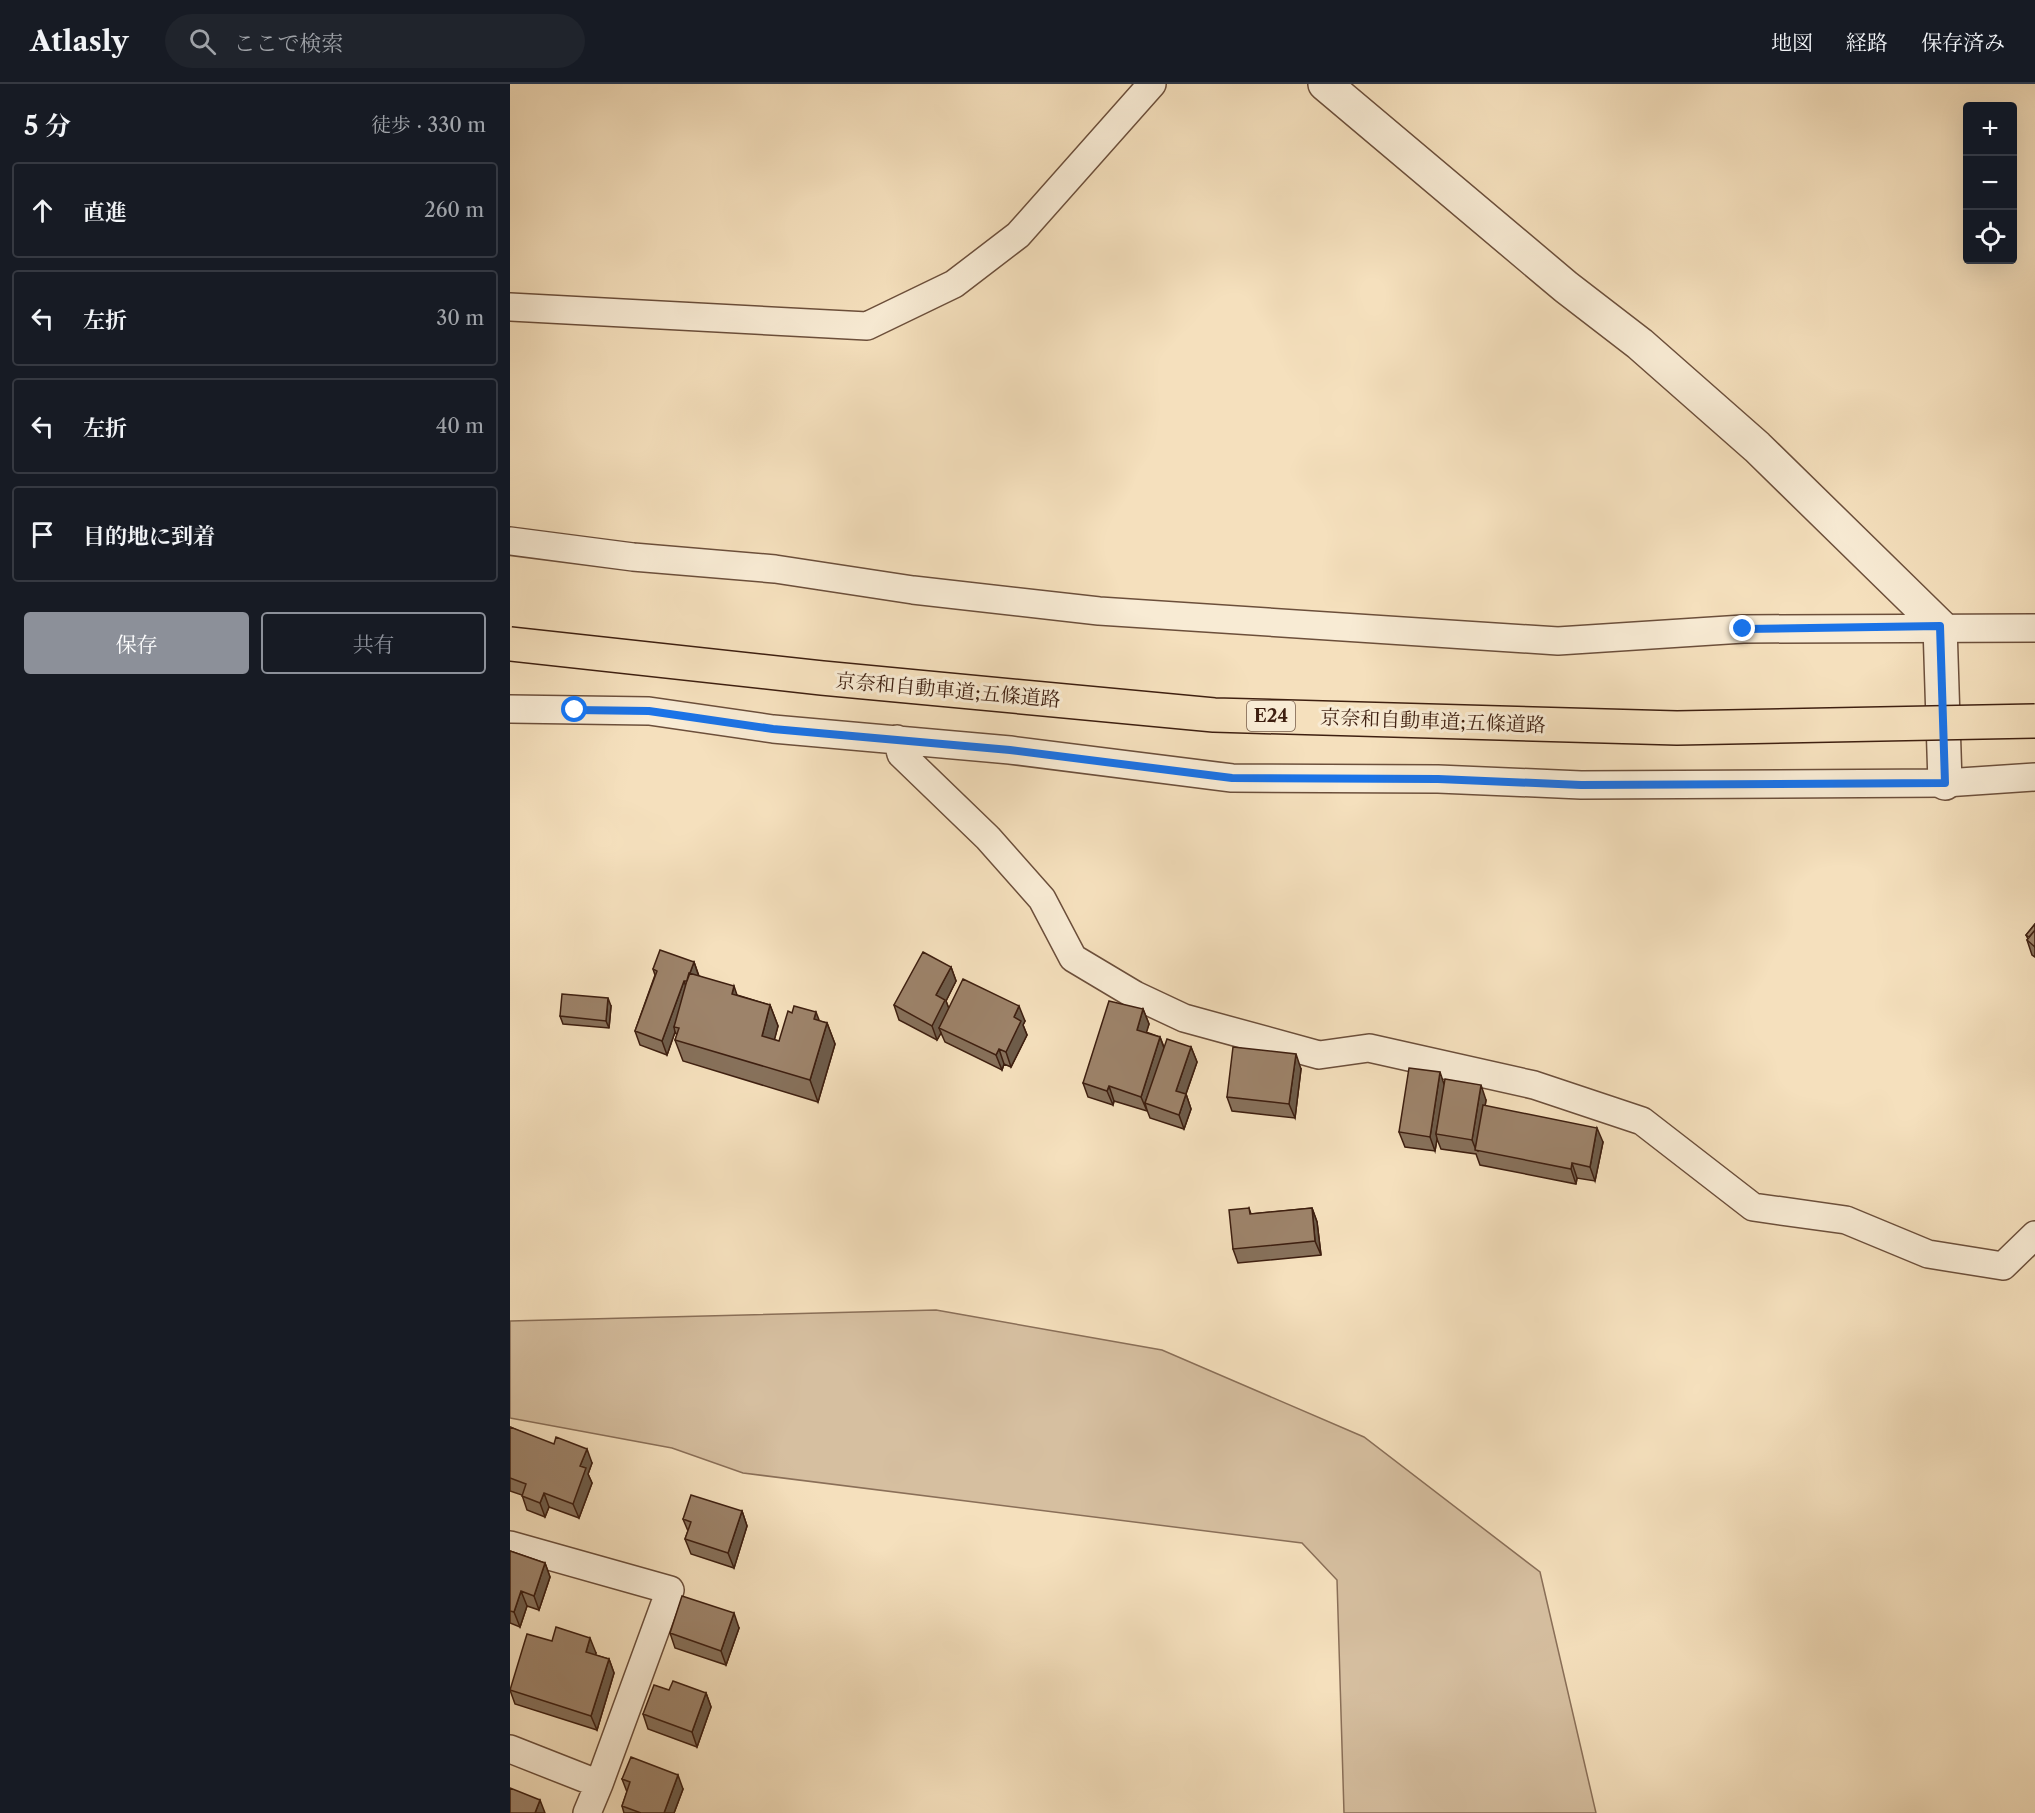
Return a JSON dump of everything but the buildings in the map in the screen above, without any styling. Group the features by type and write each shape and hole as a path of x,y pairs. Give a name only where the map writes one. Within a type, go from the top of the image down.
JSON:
{"highway":[{"name":"京奈和自動車道;五條道路","path":"510,644 822,678 1214,715 1677,728 2035,721"}],"street":[{"path":"510,308 867,326 954,284 1018,235 1152,84"},
{"path":"1325,84 1566,287 1640,344 1757,447 1940,626 1945,783"},
{"path":"510,541 633,556 775,569 913,590 1099,611 1558,641 1743,629 1940,626 2035,628"},
{"path":"510,709 649,711 773,729 897,739 1232,778 1438,779 1581,785 1945,783 2035,777"},
{"path":"897,739 901,753 988,838 1042,899 1073,958 1135,995 1184,1018 1319,1055 1369,1047 1534,1086 1642,1121 1753,1207 1846,1220 1928,1254 2002,1266 2035,1235"},
{"path":"510,1545 670,1590 587,1813"},
{"path":"510,1749 599,1784"}],"shaded area":[{"path":"936,1310 1162,1350 1364,1437 1540,1572 1596,1813 1344,1813 1337,1580 1302,1543 743,1473 672,1448 510,1418 510,1321"}],"route":[{"path":"575,710 649,711 773,729 1010,750 1232,778 1438,779 1581,785 1945,783 1940,626 1743,629"}]}
